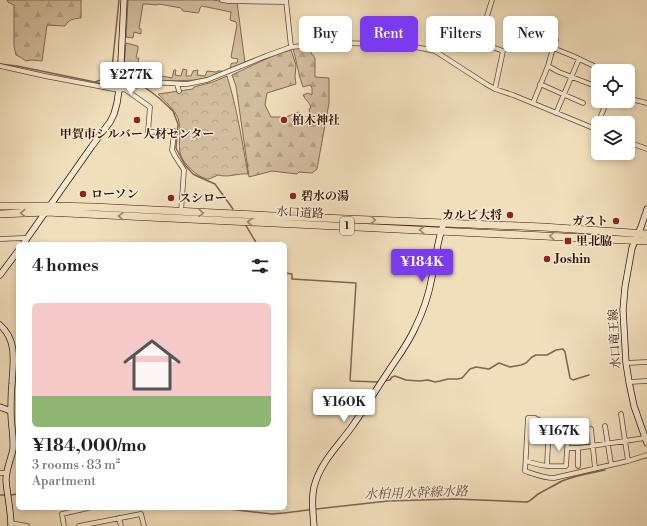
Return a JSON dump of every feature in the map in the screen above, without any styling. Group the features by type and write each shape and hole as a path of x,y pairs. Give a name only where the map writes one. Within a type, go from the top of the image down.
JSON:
{"highway":[{"name":"水口道路","path":"0,206 50,206 543,227 647,234"},
{"name":"水口道路","path":"0,214 46,212 647,241"}],"street":[{"path":"0,238 24,238 25,242 110,122 116,109 119,90 124,0"},
{"path":"222,0 286,1 291,47"},
{"path":"492,0 479,42 503,51 495,89"},
{"path":"0,66 45,76 126,90 149,82 186,84 207,80 291,47 336,43 393,44 435,51 495,89 591,127"},
{"path":"558,50 591,65"},
{"path":"533,103 548,66 552,52"},
{"path":"556,113 579,59"},
{"path":"548,66 590,84"},
{"path":"177,84 179,91"},
{"path":"540,84 583,103"},
{"path":"126,90 150,107 148,132 174,131 172,150 184,170 181,212"},
{"path":"635,100 647,103"},
{"path":"635,145 647,149"},
{"name":"水口竜王線","path":"646,440 634,406 629,382 626,363 623,310 625,287 632,248 647,209"},
{"path":"314,526 312,502 314,486 319,472 330,454 351,428 416,327 424,306 432,277 444,223"},
{"path":"0,275 16,254"},
{"path":"0,325 8,334 14,353 11,412 13,447 6,480 10,506 10,525 27,526"},
{"path":"626,363 647,362"},
{"path":"629,382 647,381"},
{"path":"0,407 11,412"},
{"path":"621,414 628,461"},
{"path":"547,466 549,422 541,421 535,418 528,418 525,471 551,478 628,461 647,455"},
{"path":"605,426 611,464"},
{"path":"591,429 595,468"},
{"path":"526,461 551,467 566,466 568,436 549,431"},
{"path":"567,448 646,440"},
{"path":"578,448 578,466"},
{"path":"0,473 7,473"},
{"path":"64,526 62,514 79,510"},
{"path":"79,526 98,524 141,514 144,526"},
{"path":"119,518 121,526"}],"green space":[{"path":"7,0 81,0 81,18 68,22 65,26 47,25 42,61 26,61 16,55 14,46 14,5"},
{"path":"128,0 213,0 237,2 245,63 230,69 231,64 237,63 238,59 231,57 237,25 236,22 230,20 231,12 202,6 198,13 183,11 181,8 159,4 143,4 139,28 141,29 141,34 134,32 133,38 126,37"},
{"path":"126,43 138,46 136,58 139,58 136,71 143,74 172,78 174,70 176,70 175,75 181,76 183,69 187,70 186,76 191,76 193,71 198,70 197,75 205,76 207,71 222,72 211,77 195,80 173,81 140,79 122,86"},
{"name":"柏木神社","path":"293,48 299,48 299,52 310,52 315,58 315,77 329,78 329,103 317,169 312,173 299,172 297,174 272,171 249,177 236,86 232,75 268,58 291,50 296,65 296,84 267,93 265,105 271,117 286,117 299,112 306,124 311,122 309,109 311,108 303,95 308,93 312,95 312,88 310,85 303,87"},
{"path":"227,76 231,88 248,174 226,176 218,175 205,179 193,171 181,156 179,142 180,127 178,118 172,108 158,94 193,89 194,87 213,82"}],"waterway":[{"path":"95,82 101,80 112,68 119,0"},
{"path":"0,64 17,66 117,88"},
{"path":"121,87 138,82 173,111 178,124 176,148 185,165 193,174 215,184 233,209"},
{"path":"245,224 256,242"},
{"path":"287,273 292,274 292,279 356,283 350,380 379,382"},
{"path":"383,381 390,380 395,376 406,380 428,380 435,382 448,379 458,379 462,378 470,369 476,367 489,369 499,363 510,367 521,365 536,355 547,355 556,350 563,349 565,352 570,378 573,380 589,375"},
{"name":"水柏用水幹線水路","path":"237,510 272,514 388,501 455,499 527,502 538,494 562,481 605,470"},
{"name":"水柏用水幹線水路","path":"10,495 16,494"},
{"name":"水柏用水幹線水路","path":"0,495 6,495"}],"place":[{"name":"甲賀市シルバー人材センター","path":"137,120"},
{"name":"柏木神社","path":"284,120"},
{"name":"ローソン","path":"83,194"},
{"name":"碧水の湯","path":"293,196"},
{"name":"スシロー","path":"171,198"},
{"name":"カルビ大将","path":"510,215"},
{"name":"ガスト","path":"616,221"},
{"name":"里北脇","path":"568,241"},
{"name":"Joshin","path":"547,259"}]}
